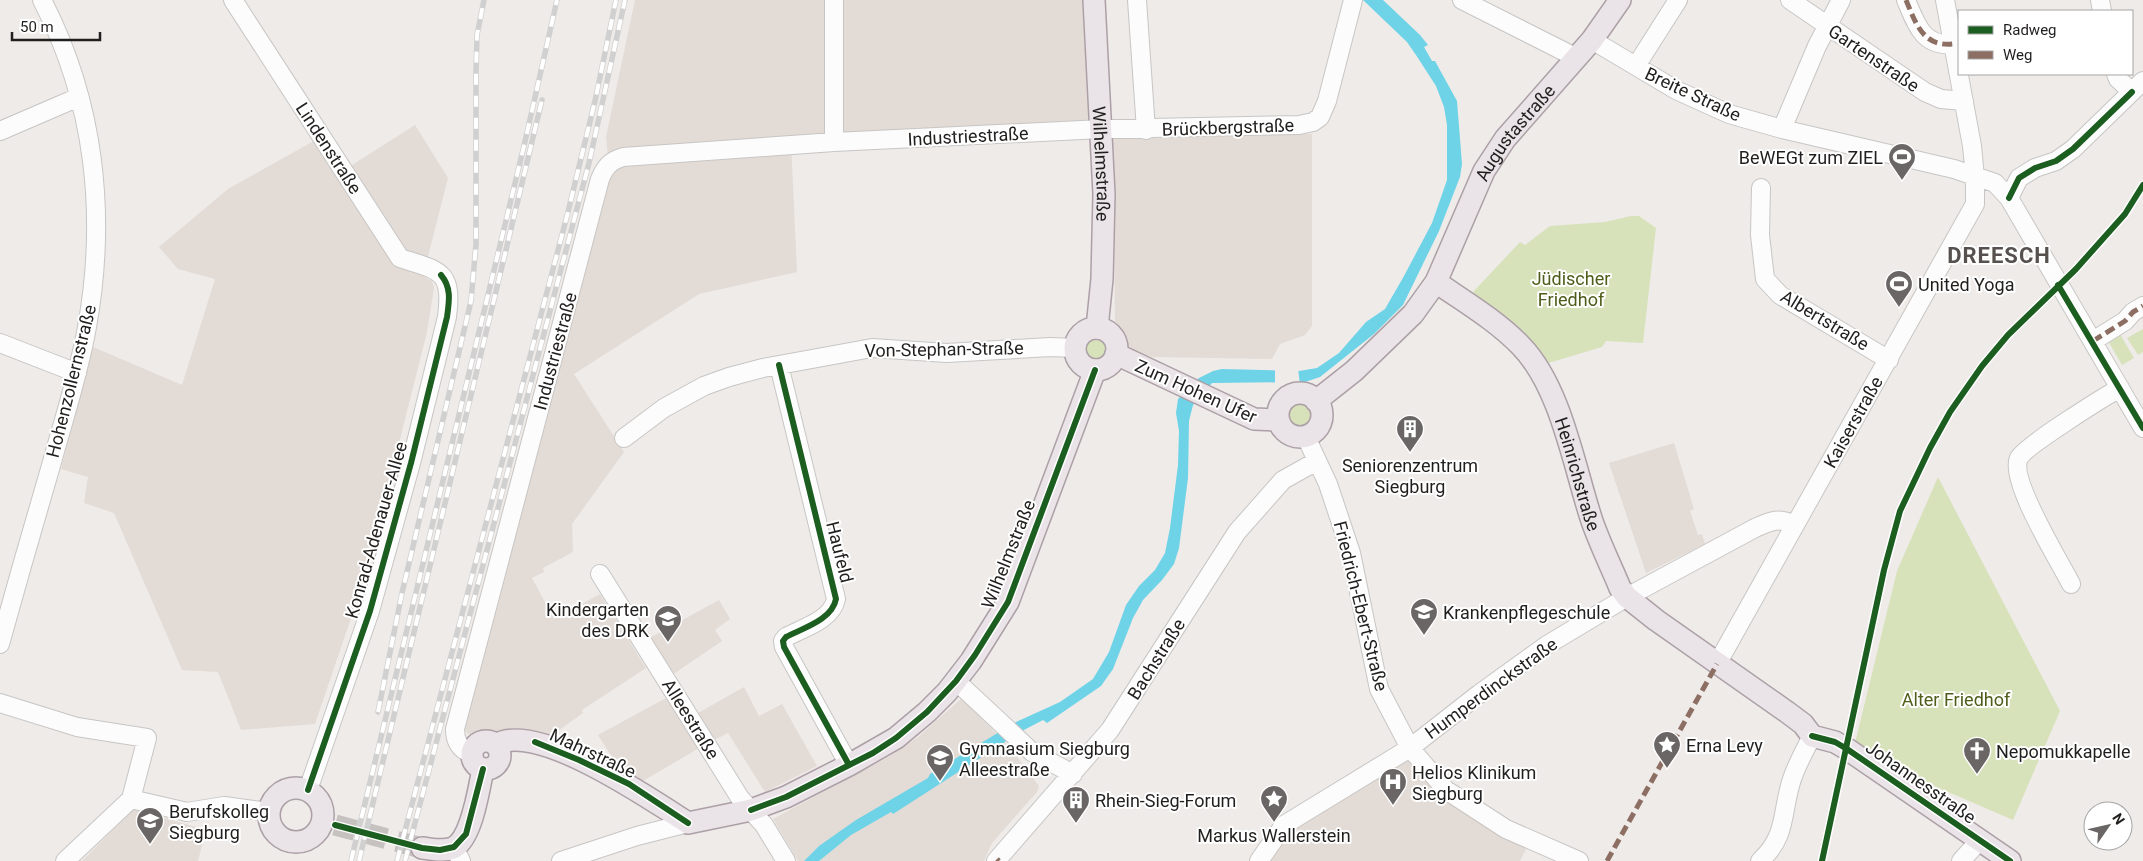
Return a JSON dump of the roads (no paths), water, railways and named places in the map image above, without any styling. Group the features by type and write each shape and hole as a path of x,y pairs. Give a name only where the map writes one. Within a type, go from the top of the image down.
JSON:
{"main road":[{"name":"Wilhelmstraße","path":"1094,0 1102,129 1103,239 1097,328"},
{"name":"Augustastraße","path":"1436,282 1484,171 1510,131 1592,40 1620,0"},
{"path":"1316,401 1354,371 1397,331 1413,314 1436,282"},
{"name":"Heinrichstraße","path":"1436,282 1488,318 1522,347 1543,375 1554,399 1593,523 1620,588 1627,597 1717,664"},
{"path":"1097,328 1112,336 1117,348 1114,360 1106,368 1095,370 1082,366 1075,355 1074,348 1079,336 1084,331 1097,328"},
{"name":"Zum Hohen Ufer","path":"1116,354 1254,419 1278,420"},
{"name":"Wilhelmstraße","path":"688,823 751,810 786,797 849,765 896,738 927,712 956,681 971,661 1008,602 1095,370"},
{"path":"1304,394 1316,401 1321,412 1320,424 1316,430 1306,436 1291,436 1282,430 1278,420 1279,408 1282,402 1291,395 1304,394"},
{"path":"1717,664 1803,724 1812,736"},
{"name":"Johannesstraße","path":"1812,736 1835,742 2010,861"},
{"name":"Mahrstraße","path":"477,761 490,768 498,763 500,754 496,745 513,739 535,742 621,780 688,823"},
{"path":"422,848 457,854 466,834 477,761"},
{"path":"299,787 308,790 320,800 329,824 296,852 288,841 273,830 269,812 276,796 282,791 299,787"}],"street":[{"name":"Hohenzollernstraße","path":"0,644 77,374 87,328 97,245 94,165 79,97 74,75 59,35 42,0"},
{"name":"Lindenstraße","path":"233,0 400,258 435,269 442,275"},
{"path":"834,0 834,142"},
{"path":"1137,0 1146,130"},
{"name":"Brückbergstraße","path":"1102,129 1146,130 1299,125 1313,122 1320,117 1327,101 1354,0"},
{"path":"1462,0 1575,57"},
{"path":"1636,66 1678,0"},
{"name":"Gartenstraße","path":"1790,0 1925,92 1941,99 1964,100"},
{"path":"1782,130 1827,26 1841,0"},
{"path":"1906,0 1914,20 1931,42 1942,45 1953,44"},
{"name":"Kaiserstraße","path":"1945,0 1958,69"},
{"name":"Breite Straße","path":"1592,40 1676,90 1729,114 1782,130 1954,169 1995,183 2009,198 2143,428"},
{"name":"Kaiserstraße","path":"1717,664 1975,204 1975,176 1959,75"},
{"path":"2009,198 2019,178 2035,168 2056,161 2073,149 2137,87 2118,79 2116,75"},
{"path":"0,131 79,97"},
{"name":"Industriestraße","path":"477,761 457,742 456,729 604,169 613,160 623,158 834,142 1102,129"},
{"name":"Albertstraße","path":"1761,188 1760,235 1765,279 1780,295 1889,360"},
{"name":"Konrad-Adenauer-Allee","path":"308,790 370,611 411,462 447,317 450,296 446,280 442,275"},
{"path":"2093,341 2125,321 2133,312 2143,306"},
{"path":"0,343 77,374"},
{"name":"Von-Stephan-Straße","path":"624,438 664,408 704,386 729,377 779,365 872,348 947,353 1050,347 1074,348"},
{"name":"Haufeld","path":"779,365 836,599 834,609 786,638 783,641 784,647 849,765"},
{"path":"2071,584 2024,495 2017,469 2019,458 2041,439 2120,388"},
{"name":"Friedrich-Ebert-Straße","path":"1306,436 1328,484 1350,553 1379,689 1410,748 1446,790 1506,829 1579,861"},
{"name":"Bachstraße","path":"996,861 1110,730 1237,532 1283,480 1317,461"},
{"name":"Humperdinckstraße","path":"1259,861 1284,825 1410,748 1478,694 1547,646 1627,597 1766,523 1774,520 1784,520 1794,525"},
{"name":"Alleestraße","path":"600,574 740,798 764,825 786,861"},
{"path":"956,681 1032,752 1073,774"},
{"path":"0,703 70,725 147,738 131,799 65,861"},
{"path":"1760,861 1772,850 1780,834 1792,780 1812,736"},
{"name":"Wilhelmstraße","path":"637,836 653,822 654,814 648,798"},
{"path":"131,799 187,812 224,806 269,812"},
{"name":"Wilhelmstraße","path":"562,861 637,836 688,823"},
{"path":"1961,861 1979,841"}],"water":[{"path":"1363,0 1383,0 1420,35 1428,45 1424,47 1432,61 1435,61 1457,101 1462,164 1460,177 1439,231 1403,305 1374,334 1320,377 1305,382 1212,383 1193,405 1189,421 1188,478 1179,548 1174,564 1143,600 1133,618 1113,669 1101,686 1047,723 1043,720 1022,731 893,814 891,812 851,835 819,861 804,861 819,846 856,820 928,778 930,774 1014,723 1060,702 1093,679 1109,652 1126,605 1139,586 1155,570 1165,553 1178,465 1179,431 1176,413 1178,399 1199,378 1222,369 1299,371 1317,368 1339,353 1366,322 1385,309 1432,223 1447,180 1447,125 1444,107 1436,86 1418,58 1407,42"}],"tunnel":[{"path":"335,825 422,848"}],"railway":[{"path":"378,712 402,593 471,301 476,244 477,35 484,0"},
{"path":"351,861 524,146 557,0"},
{"path":"397,861 567,216 595,101 616,0"},
{"path":"405,861 589,163 625,0"},
{"path":"359,861 542,100"}],"place":[{"name":"BeWEGt zum ZIEL","path":"1902,181"},
{"name":"United Yoga","path":"1899,308"},
{"name":"Seniorenzentrum Siegburg","path":"1410,453"},
{"name":"Krankenpflegeschule","path":"1424,636"},
{"name":"Kindergarten des DRK","path":"668,643"},
{"name":"Erna Levy","path":"1667,769"},
{"name":"Nepomukkapelle","path":"1977,775"},
{"name":"Gymnasium Siegburg Alleestraße","path":"940,782"},
{"name":"Helios Klinikum Siegburg","path":"1393,806"},
{"name":"Markus Wallerstein","path":"1274,823"},
{"name":"Rhein-Sieg-Forum","path":"1076,824"},
{"name":"Berufskolleg Siegburg","path":"150,845"}],"district":[{"name":"DREESCH","path":"1999,255"}],"park label":[{"name":"Jüdischer Friedhof","path":"1571,288"},
{"name":"Alter Friedhof","path":"1956,699"}]}
